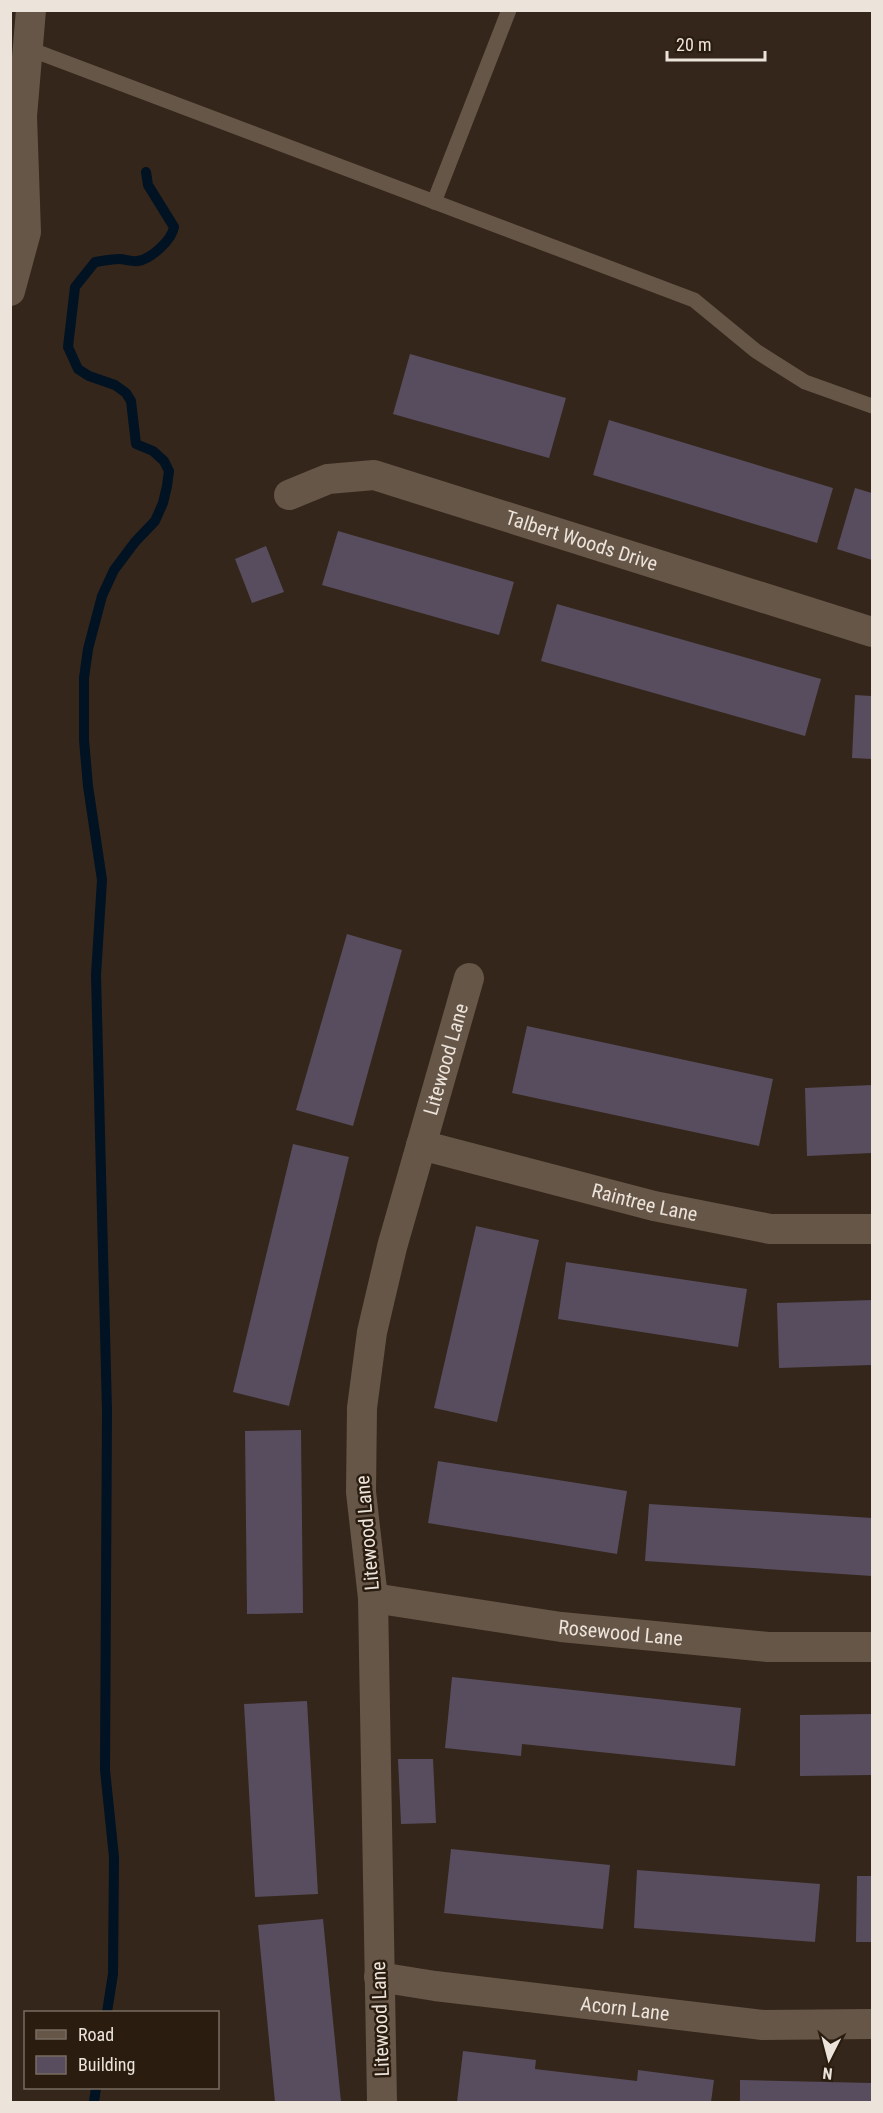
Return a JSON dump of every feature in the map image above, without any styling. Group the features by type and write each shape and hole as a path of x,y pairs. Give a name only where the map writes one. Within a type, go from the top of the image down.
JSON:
{"street":[{"path":"10,291 26,232 22,116 31,10"},
{"name":"Talbert Woods Drive","path":"289,495 328,479 374,475 873,632"},
{"name":"Litewood Lane","path":"382,2103 373,1598 362,1492 362,1408 372,1332 393,1247 469,978"},
{"name":"Raintree Lane","path":"421,1145 654,1206 759,1227 770,1229 873,1229"},
{"name":"Rosewood Lane","path":"373,1598 572,1628 768,1647 873,1647"},
{"name":"Acorn Lane","path":"379,1977 435,1986 763,2025 873,2024"}],"lane":[{"path":"434,202 509,10"},
{"path":"27,48 694,300 756,351 805,382 873,406"}],"building":[{"path":"410,354 566,398 549,458 393,414"},
{"path":"609,420 833,488 817,543 593,475"},
{"path":"855,488 872,493 872,560 837,549"},
{"path":"338,531 514,582 499,635 322,585"},
{"path":"266,546 284,592 252,603 235,559"},
{"path":"557,604 821,679 805,736 541,661"},
{"path":"855,695 872,696 872,759 852,758"},
{"path":"347,934 402,950 353,1126 296,1110"},
{"path":"527,1026 773,1079 759,1146 512,1093"},
{"path":"872,1085 872,1153 807,1156 805,1088"},
{"path":"293,1144 349,1157 289,1406 233,1392"},
{"path":"476,1226 539,1240 497,1422 434,1408"},
{"path":"566,1262 747,1289 738,1347 558,1319"},
{"path":"872,1300 872,1365 779,1368 777,1303"},
{"path":"301,1430 303,1613 247,1614 245,1431"},
{"path":"438,1461 627,1491 617,1554 428,1523"},
{"path":"649,1504 872,1518 872,1576 645,1561"},
{"path":"452,1677 741,1708 735,1766 522,1744 521,1756 445,1748"},
{"path":"307,1701 318,1894 255,1897 244,1704"},
{"path":"872,1714 872,1775 800,1776 800,1715"},
{"path":"398,1759 433,1759 436,1823 401,1824"},
{"path":"451,1849 610,1865 603,1929 444,1913"},
{"path":"637,1870 820,1884 815,1942 634,1928"},
{"path":"857,1876 872,1876 872,1942 856,1942"},
{"path":"323,1919 341,2102 275,2102 258,1925"},
{"path":"463,2051 536,2060 535,2069 637,2081 638,2070 714,2080 711,2102 457,2102"},
{"path":"740,2080 872,2083 872,2102 740,2102"}],"waterway":[{"path":"107,2011 113,1974 114,1857 105,1770 107,1411 96,975 102,880 88,786 84,740 84,678 88,649 102,596 114,570 135,542 155,521 163,503 169,471 164,461 153,451 136,444 131,401 126,393 115,385 89,376 78,369 68,347 75,287 95,262 116,259 136,261 149,257 160,248 172,232 174,227 148,185 146,172"},
{"path":"94,2102 96,2089"}]}
